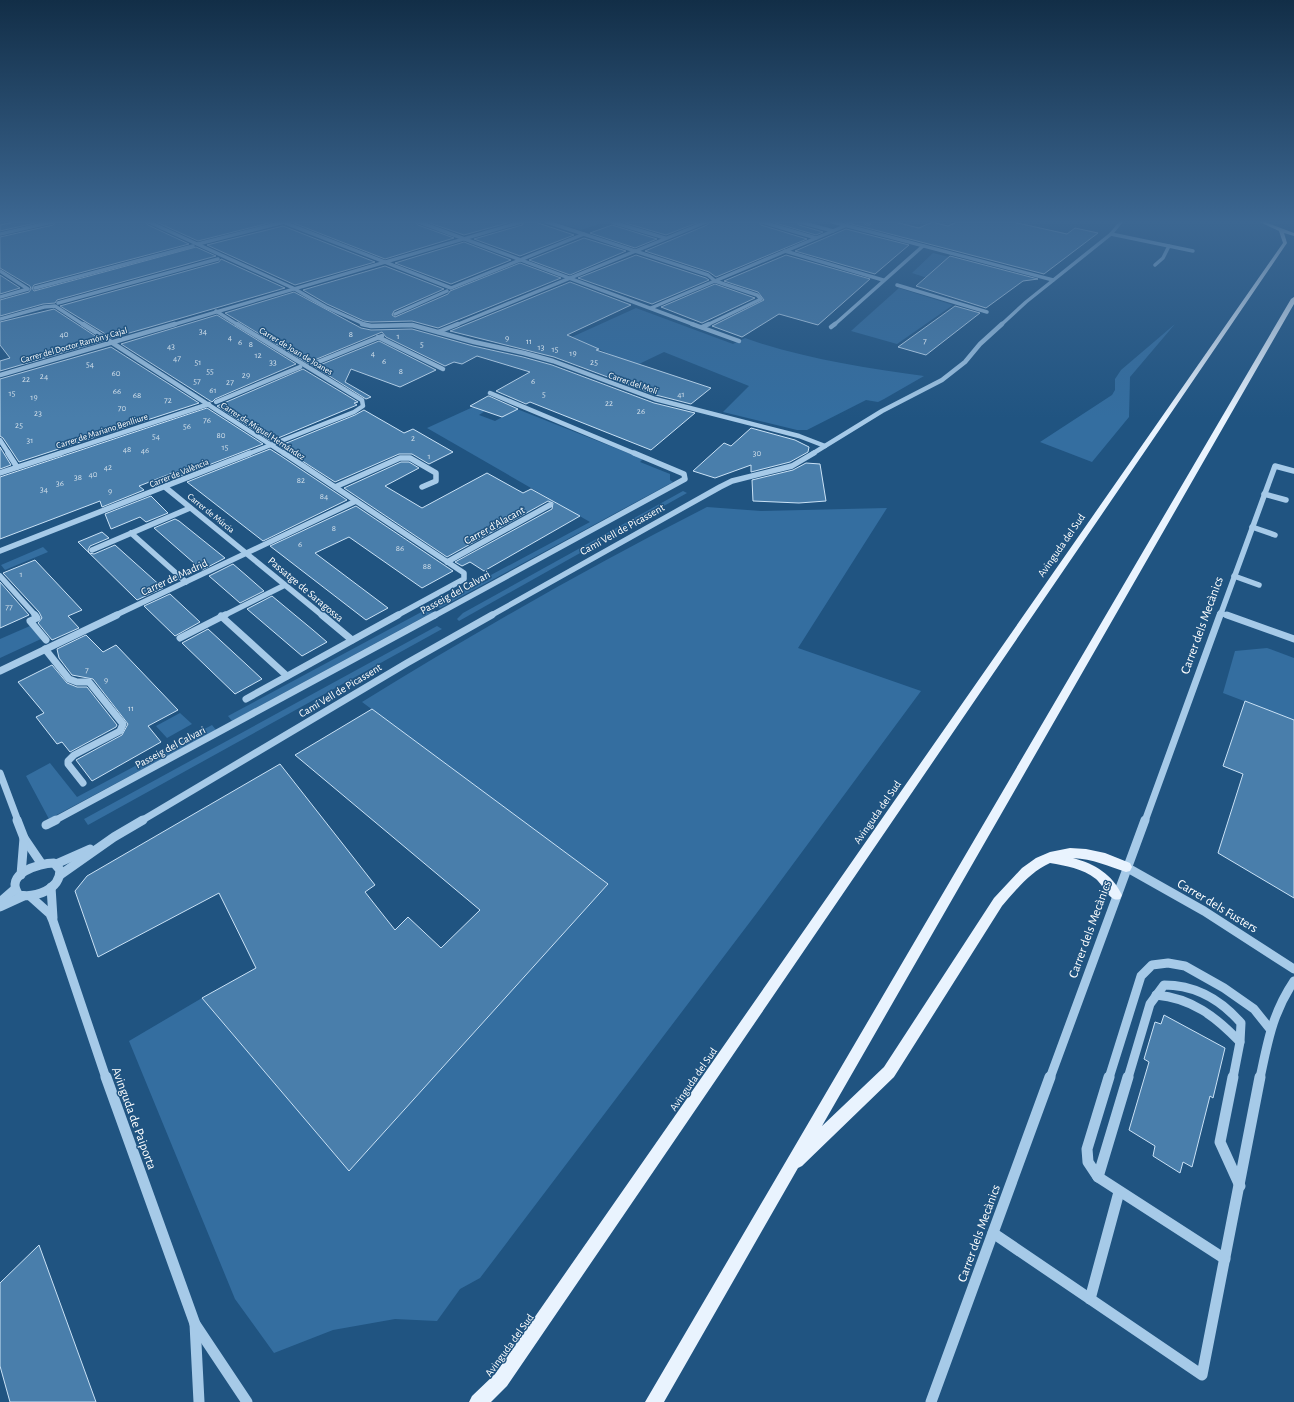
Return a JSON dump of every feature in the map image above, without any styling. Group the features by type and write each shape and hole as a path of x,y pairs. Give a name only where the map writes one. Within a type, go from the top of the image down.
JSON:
{"main road":[{"name":"Avinguda del Sud","path":"478,1402 501,1380 1254,287"},
{"path":"654,1402 1294,299"},
{"path":"788,1169 889,1072 998,902 1021,874 1032,865 1065,852 1086,852 1104,856 1126,867"},
{"path":"1048,858 1076,862 1098,873 1109,883 1116,895"}],"street":[{"path":"0,297 27,290 23,287"},
{"path":"58,303 115,287"},
{"path":"438,332 544,287"},
{"path":"597,287 739,341"},
{"path":"651,308 700,287"},
{"path":"702,327 761,299 757,295 734,287"},
{"path":"831,328 875,287"},
{"path":"905,287 987,312"},
{"name":"Camí Vell de Picassent","path":"60,876 114,837 401,667 720,487 732,481 792,466 882,411 942,380 964,362 995,330 1044,287"},
{"name":"Carrer del Doctor Ramón y Cajal","path":"0,376 293,288"},
{"name":"Carrer del Molí","path":"293,288 326,307 371,326 412,325 470,341 543,358 655,399 799,436 825,446"},
{"path":"395,314 447,291"},
{"name":"Carrer de Miguel Hernández","path":"0,320 55,306 272,445 464,573"},
{"name":"Carrer de Joan de Joanes","path":"216,311 362,400 363,406"},
{"path":"312,364 380,337 443,369"},
{"path":"216,402 300,366"},
{"name":"Passeig del Calvari","path":"46,825 243,721 685,479 684,474 678,471 490,394"},
{"name":"Carrer de Mariano Benlliure","path":"0,473 209,404"},
{"name":"Carrer de València","path":"0,552 272,445 354,412 363,406"},
{"path":"0,440 17,467"},
{"path":"335,487 400,458 410,458 437,476 438,478 436,481 422,487"},
{"name":"Carrer dels Mecànics","path":"931,1402 1264,494 1275,466 1294,471"},
{"name":"Carrer de Múrcia","path":"165,487 247,553"},
{"path":"1264,494 1286,500"},
{"name":"Carrer de Madrid","path":"0,671 356,501"},
{"name":"Carrer d'Alacant","path":"448,562 550,505"},
{"path":"92,550 190,508"},
{"path":"1252,528 1275,535"},
{"path":"132,532 186,582"},
{"name":"Passatge de Saragossa","path":"247,553 352,640"},
{"name":"Passeig del Calvari","path":"246,699 460,582 464,579 464,573"},
{"path":"0,576 37,618 30,621 46,640"},
{"path":"1234,576 1259,584"},
{"path":"180,638 285,585"},
{"path":"1220,613 1294,639"},
{"path":"222,616 287,676"},
{"path":"45,649 70,679 77,682 89,682 123,724 120,730 74,755 68,761 68,764 83,783"},
{"path":"0,773 24,838 41,863"},
{"name":"Camí Vell de Picassent","path":"56,864 114,837"},
{"path":"21,875 24,838"},
{"path":"0,902 15,888 21,875 30,868 41,863 56,864 60,870 60,876 51,887 38,895 27,897 0,908"},
{"name":"Carrer dels Fusters","path":"1126,867 1204,911 1294,968"},
{"name":"Avinguda de Paiporta","path":"51,887 54,921"},
{"name":"Avinguda de Paiporta","path":"15,888 19,895 27,897 50,914 54,921 95,1048 195,1324"},
{"path":"1225,1259 1119,1192 1098,1177 1088,1162 1087,1149 1141,976 1152,965 1168,963 1186,966 1224,988 1254,1009 1270,1029"},
{"path":"993,1233 1202,1375 1270,1029 1282,999 1294,981"},
{"path":"1098,1177 1150,1004 1164,985 1177,984 1198,990 1230,1009 1241,1023 1240,1042 1220,1142 1240,1186"},
{"path":"1156,995 1171,996 1186,1001 1230,1031 1240,1042"},
{"path":"1090,1299 1119,1192"},
{"path":"195,1324 199,1402"},
{"path":"195,1324 247,1402"}],"shaded area":[{"path":"899,288 953,305 897,344 851,331"},
{"path":"636,308 733,344 745,338 811,357 856,366 924,376 878,402 866,400 807,430 797,430 723,412 749,386 664,352 639,364 616,357 572,337"},
{"path":"1175,324 1130,377 1129,417 1092,462 1040,442 1112,395 1115,390 1115,379 1121,370"},
{"path":"473,407 485,411 479,415 495,421 517,409 643,459 640,462 670,474 670,480 673,482 440,608 435,605 590,522 427,428"},
{"path":"683,491 687,493 459,621 457,619 463,613"},
{"path":"707,507 761,511 887,508 798,648 921,691 756,914 480,1278 460,1289 437,1321 395,1319 333,1330 274,1353 235,1299 129,1041 202,998 349,1171 608,884 362,702 532,601"},
{"path":"43,547 48,552 5,570 1,565"},
{"path":"427,609 433,612 232,721 228,716"},
{"path":"30,626 41,639 0,658 0,639"},
{"path":"437,626 442,629 88,825 84,819"},
{"path":"1267,648 1294,658 1294,720 1223,693 1235,651"},
{"path":"180,713 192,724 167,738 156,726"},
{"path":"212,725 216,730 49,819 26,776 50,763 77,797"}],"building":[{"path":"0,287 20,288 0,294"},
{"path":"30,287 32,287 34,291 47,287 102,287 57,300 55,303 43,304 0,316 0,300 29,292"},
{"path":"127,287 285,288 112,338 60,306"},
{"path":"312,287 440,287 444,289 394,311 392,315 395,317 448,294 450,291 459,287 538,287 438,328 412,321 364,321 327,304 303,290"},
{"path":"557,287 584,287 631,305 567,335 599,349 596,350 711,388 691,404 656,395 554,357 450,331"},
{"path":"605,287 691,287 652,304"},
{"path":"707,287 725,287 755,298 702,323 661,307"},
{"path":"744,287 860,287 818,325 779,314 742,337 712,326 764,300 758,292"},
{"path":"921,287 1014,287 986,308"},
{"path":"294,292 361,328 371,330 412,329 473,346 523,357 552,365 654,403 695,413 651,450 530,402 526,404 496,391 530,372 477,356 462,364 454,362 445,366 386,337 382,332 312,361 309,364 225,313"},
{"path":"955,306 980,313 926,355 898,347"},
{"path":"54,309 103,341 0,371 0,361 10,358 0,345 0,322"},
{"path":"217,315 296,364 215,399 212,402 121,344"},
{"path":"379,341 436,370 400,387 351,369 345,382 371,397 366,399 315,367"},
{"path":"111,347 199,403 19,462 3,438 0,436 0,379"},
{"path":"303,369 358,402 354,403 357,405 271,441 217,406"},
{"path":"488,396 518,409 502,417 470,406"},
{"path":"207,408 263,444 180,476 175,472 139,486 144,490 102,507 100,501 0,539 0,477"},
{"path":"364,410 404,433 413,429 453,452 429,464 412,454 399,454 335,482 279,446"},
{"path":"751,428 795,440 809,447 808,452 790,462 751,472 751,465 715,478 693,471 724,443 731,446"},
{"path":"0,447 11,465 0,469"},
{"path":"270,449 347,500 263,541 187,482"},
{"path":"401,462 409,462 419,468 385,486 422,508 487,473 523,493 531,489 580,516 484,571 470,562 462,566 455,562 552,509 553,503 548,501 447,557 344,488"},
{"path":"806,463 820,464 826,501 799,503 753,501 752,480 793,470"},
{"path":"151,496 168,513 146,522 140,517 111,529 105,514"},
{"path":"356,506 453,571 422,588 349,537 315,553 388,608 366,620 270,546"},
{"path":"175,519 225,558 202,570 154,528"},
{"path":"102,532 109,538 90,546 88,550 89,553 78,542"},
{"path":"115,545 163,588 137,600 89,553 94,554"},
{"path":"35,560 82,610 68,616 79,628 52,640 38,623 42,618 39,612 3,573"},
{"path":"233,564 264,591 240,603 209,576"},
{"path":"0,582 29,615 0,628"},
{"path":"170,594 200,622 175,636 144,606"},
{"path":"272,596 327,642 302,656 247,609"},
{"path":"208,629 262,679 235,694 182,643"},
{"path":"86,635 103,652 116,645 178,710 148,726 161,742 92,781 76,760 122,735 128,724 93,679 72,675 59,658 57,649"},
{"path":"52,665 67,683 77,687 87,687 117,725 116,727 70,752 62,742 57,744 36,717 44,713 18,682"},
{"path":"1245,701 1294,720 1294,898 1218,853 1243,774 1223,766"},
{"path":"372,709 608,884 349,1171 202,998 256,968 219,893 98,957 75,891 87,876 280,764 375,885 365,892 395,930 408,917 441,948 480,910 295,755"},
{"path":"1164,1015 1225,1048 1213,1098 1210,1096 1192,1167 1183,1162 1180,1173 1153,1156 1155,1146 1129,1130 1149,1062 1144,1059 1155,1022 1161,1024"},
{"path":"39,1245 96,1402 10,1402 0,1366 0,1283"}]}
